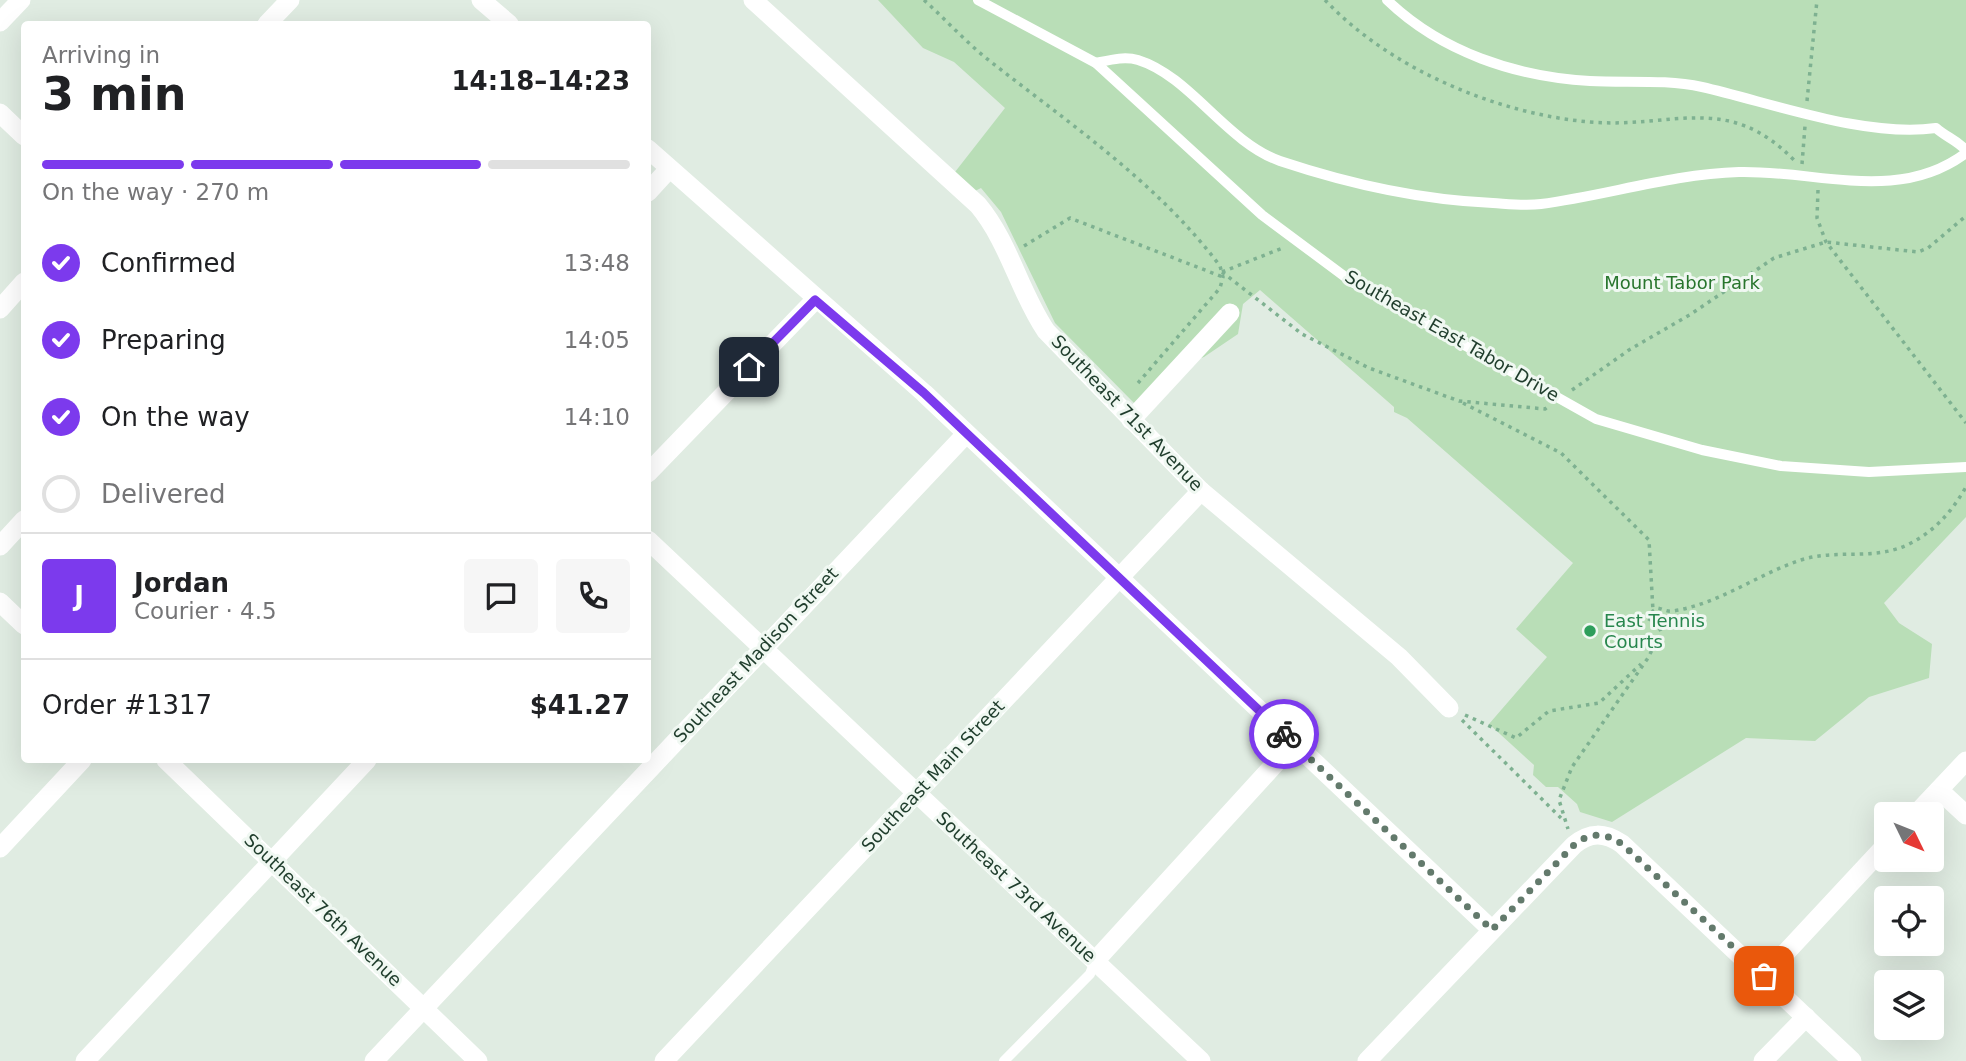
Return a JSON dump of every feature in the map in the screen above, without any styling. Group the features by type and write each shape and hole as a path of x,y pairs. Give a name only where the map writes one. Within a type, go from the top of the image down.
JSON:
{"street":[{"path":"0,22 21,0"},
{"path":"270,21 290,0"},
{"path":"481,0 506,21"},
{"name":"Southeast 71st Avenue","path":"753,0 978,205 993,225 1032,310 1046,331 1131,420 1201,491 1399,657 1449,708"},
{"path":"0,113 21,133"},
{"path":"651,152 966,434 1492,930"},
{"path":"651,189 669,169"},
{"path":"0,309 21,285"},
{"path":"651,470 815,300"},
{"path":"1131,420 1230,313"},
{"name":"Southeast Madison Street","path":"374,1061 966,434"},
{"name":"Southeast Main Street","path":"664,1061 1201,491"},
{"path":"0,546 21,523"},
{"name":"Southeast 73rd Avenue","path":"651,543 1201,1061"},
{"path":"0,602 21,622"},
{"path":"1095,961 1294,743"},
{"path":"1928,802 1966,761"},
{"path":"0,848 79,763"},
{"name":"Southeast 76th Avenue","path":"169,763 273,860 478,1061"},
{"path":"85,1061 364,763"},
{"path":"1939,790 1966,815"},
{"path":"1367,1061 1574,845 1584,837 1597,834 1622,844 1852,1061"},
{"path":"1764,976 1874,858"},
{"path":"1763,1061 1806,1017"}],"lane":[{"name":"Southeast East Tabor Drive","path":"978,0 1096,63 1246,201 1374,296 1559,398 1618,427 1702,450 1781,466 1869,472 1966,467"},
{"path":"1096,63 1121,58 1146,64 1181,87 1251,145 1280,160 1399,193 1433,198 1530,205 1710,173 1907,180 1940,170 1966,151 1954,137 1943,135 1936,128 1875,128 1699,86 1575,80 1506,67 1467,53 1434,36 1387,0"},
{"path":"1004,1061 1090,974 1095,961"}],"path":[{"path":"924,0 965,41 1053,107 1121,164 1214,258 1222,275 1215,296 1146,373 1135,391"},
{"path":"1325,0 1354,25 1401,58 1480,99 1539,114 1594,122 1699,117 1735,121 1775,141 1802,170 1805,122"},
{"path":"1807,101 1818,0"},
{"path":"1818,188 1817,218 1826,242 1966,423"},
{"path":"1459,401 1545,409 1629,350 1691,314 1774,258 1826,242 1918,252 1928,248 1966,216"},
{"path":"1005,249 1023,247 1070,218 1222,275 1302,334 1369,368 1459,401 1561,453 1649,540 1653,611 1661,632 1648,658 1572,767 1559,800 1563,820 1449,708"},
{"path":"1222,275 1299,242"},
{"path":"1649,621 1653,611 1662,608 1671,612 1707,601 1802,560 1877,555 1893,551 1932,530 1948,514 1966,487"},
{"path":"1449,708 1516,738 1549,711 1599,703 1648,658"}],"green space":[{"name":"Mount Tabor Park","path":"878,0 1966,0 1966,517 1884,603 1899,623 1932,644 1929,678 1869,697 1815,741 1746,738 1612,822 1580,812 1577,804 1558,787 1546,787 1533,775 1534,765 1489,724 1547,657 1516,629 1573,563 1407,418 1394,412 1394,407 1260,290 1243,304 1238,334 1204,357 1163,372 1135,404 1055,323 1001,212 981,188 975,191 955,172 1005,108 954,62 923,48"}],"way so far":[{"path":"1284,734 1492,930 1574,845 1584,837 1597,834 1622,844 1764,976"}],"place":[{"name":"East Tennis Courts","path":"1590,631"}],"route":[{"path":"749,367 815,300 924,393 1284,734"}]}
